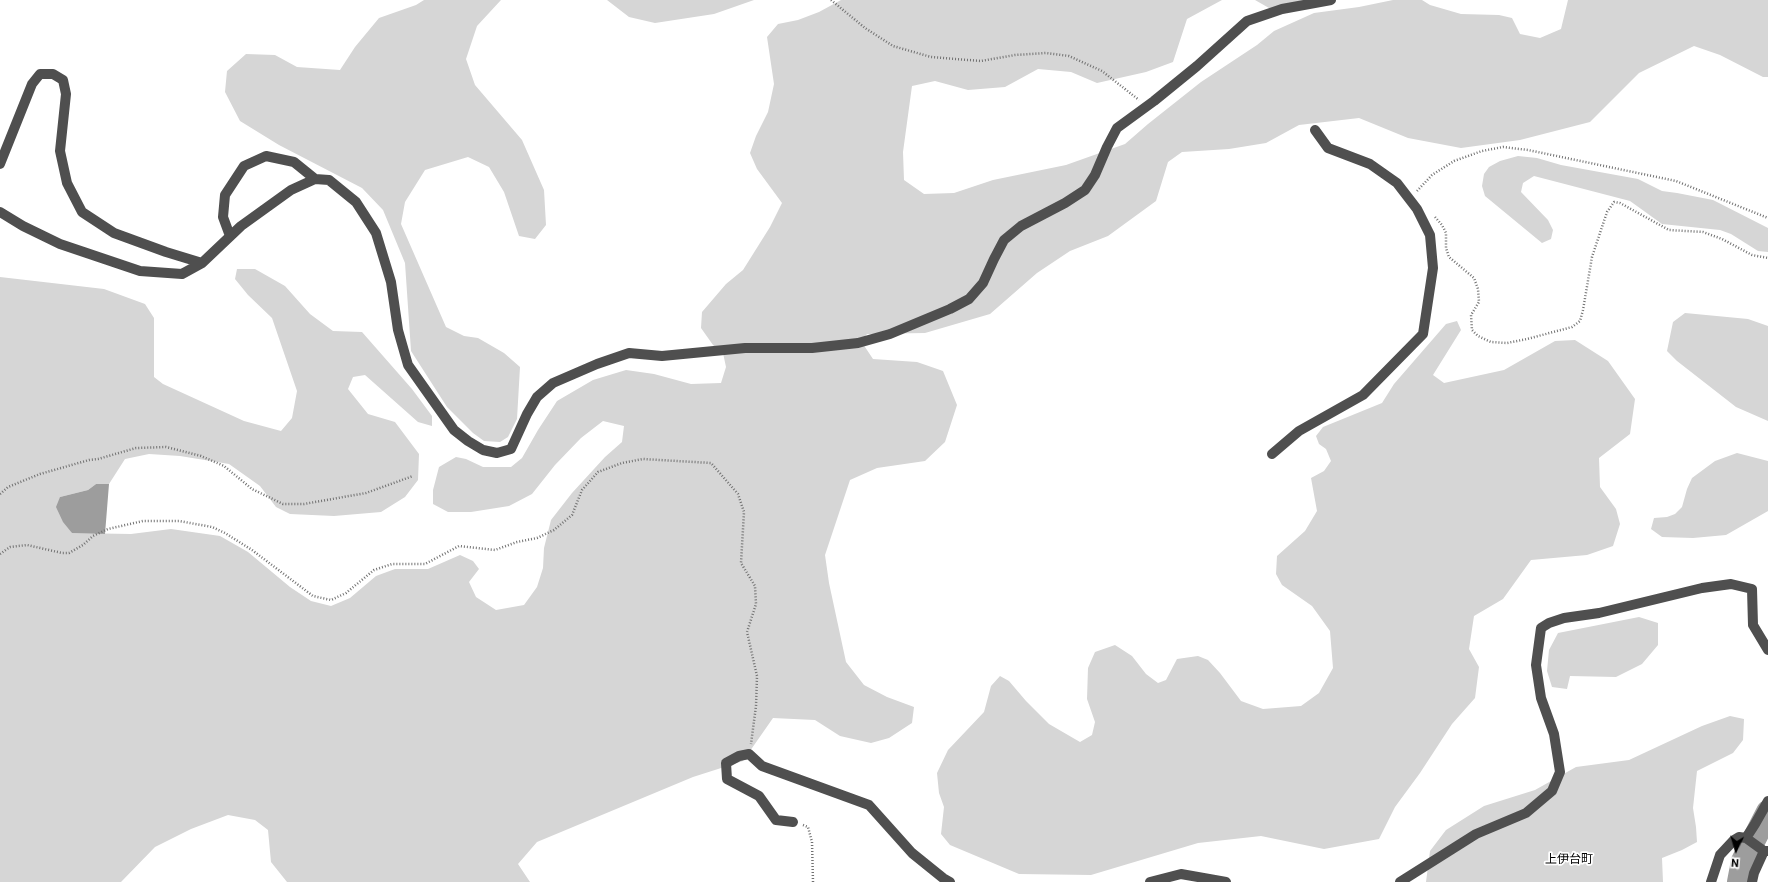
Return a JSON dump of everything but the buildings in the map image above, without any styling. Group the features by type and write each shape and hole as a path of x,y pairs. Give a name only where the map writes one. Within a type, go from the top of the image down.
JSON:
{"street":[{"path":"0,212 23,226 60,244 140,271 182,274 202,263 241,226 291,190 316,179 329,180 356,202 376,233 391,282 398,330 408,365 454,430 483,450 497,453 511,449 527,414 537,397 553,383 597,364 629,353 662,356 745,348 812,348 858,343 890,334 950,309 969,299 983,283 1004,240 1021,226 1065,203 1085,190 1095,175 1117,128 1197,66 1247,21 1282,9 1331,0"},
{"path":"0,164 32,84 40,74 53,74 63,80 66,94 60,151 67,183 82,212 114,233 166,252 202,263"},
{"path":"1272,454 1298,431 1363,395 1423,334 1433,268 1430,235 1417,209 1410,199 1397,184 1370,164 1328,148 1315,130"},
{"path":"230,236 223,217 225,195 244,166 266,156 294,162 316,179"},
{"path":"1400,882 1476,834 1526,813 1552,791 1560,772 1554,734 1541,698 1536,665 1541,628 1564,618 1599,613 1702,588 1731,584 1752,589 1753,625 1768,650"},
{"path":"793,822 776,820 759,796 727,780 726,764 739,756 749,754 762,766 869,805 912,853 950,882"},
{"path":"1748,839 1768,801"},
{"path":"1711,882 1720,855 1734,840 1739,838 1748,839 1764,850 1754,873 1752,882"},
{"path":"1150,882 1181,874 1226,882"}],"path":[{"path":"832,0 865,28 893,46 931,56 981,61 1015,55 1046,53 1069,56 1102,71 1141,101"},
{"path":"1410,199 1432,175 1454,161 1482,151 1502,147 1528,150 1676,181 1768,218"},
{"path":"1433,214 1442,225 1446,233 1446,248 1449,257 1474,278 1478,289 1479,302 1471,315 1472,330 1478,336 1491,342 1507,344 1572,327 1580,320 1592,257 1607,212 1614,202 1620,203 1669,230 1703,232 1722,239 1752,255 1768,258"},
{"path":"0,494 8,487 40,474 136,448 166,447 201,456 224,466 252,489 283,504 304,504 366,493 413,476"},
{"path":"0,554 10,547 27,545 62,553 69,553 83,545 93,536 108,529 143,521 179,521 212,527 225,533 252,550 313,596 331,600 346,593 374,570 392,564 425,564 459,546 495,550 517,542 537,538 554,530 572,515 582,490 598,472 622,463 643,459 710,463 738,494 744,512 742,563 755,586 756,604 747,632 756,676 756,706 749,754"},
{"path":"793,822 808,827 812,842 813,882"}],"shaded area":[{"path":"424,0 501,0 477,26 466,59 475,85 522,140 544,190 546,225 535,239 519,236 504,192 489,167 468,157 425,170 405,202 401,224 446,327 464,336 478,338 504,353 520,367 517,419 508,437 500,442 484,441 473,433 447,407 411,351 405,263 383,210 362,188 279,145 240,121 225,92 227,71 246,54 275,55 297,67 340,70 355,47 379,18 416,5"},
{"path":"607,0 754,0 714,14 655,23 629,17"},
{"path":"841,0 1222,0 1187,19 1173,62 1146,72 1097,83 1071,72 1038,69 1005,87 968,90 935,81 912,86 903,152 904,180 924,194 954,193 993,180 1066,165 1125,144 1201,82 1257,45 1274,31 1314,13 1359,7 1393,0 1422,0 1430,5 1461,14 1499,15 1512,18 1520,34 1540,38 1561,29 1568,0 1768,0 1768,77 1763,77 1720,55 1694,46 1639,73 1590,122 1520,140 1461,148 1408,138 1359,118 1299,125 1266,143 1229,149 1182,152 1168,162 1156,201 1108,236 1070,251 1037,273 990,314 925,333 867,334 861,341 873,359 917,362 943,371 957,405 945,442 925,461 877,468 850,480 825,555 829,583 846,662 864,685 887,697 914,707 912,723 889,738 871,743 840,736 815,720 773,718 743,761 693,777 537,842 518,864 530,882 287,882 271,862 268,830 255,820 228,815 191,829 155,847 121,882 0,882 0,277 104,289 145,304 154,318 154,377 163,384 244,421 281,431 292,418 297,391 272,318 248,295 235,279 237,269 255,269 285,286 310,314 333,331 362,332 412,389 432,416 432,426 418,422 365,375 353,377 348,389 368,414 395,422 419,454 418,480 405,497 381,512 334,516 290,514 276,507 260,486 229,464 180,456 149,454 125,459 109,484 96,484 88,490 60,497 72,533 131,534 171,529 220,536 248,552 290,587 311,601 331,606 350,598 376,576 395,569 428,569 460,555 473,561 479,569 469,582 476,597 496,610 524,605 537,587 543,568 544,548 551,520 572,493 605,457 622,442 624,426 603,421 581,438 555,465 532,494 509,506 471,512 448,512 433,504 433,490 439,467 456,457 466,459 483,467 511,467 522,458 557,401 593,380 626,370 654,374 691,384 721,383 726,367 723,353 713,345 701,328 702,312 726,284 743,270 770,227 782,203 757,169 750,153 756,136 768,112 774,84 767,37 778,24 798,20 819,12"},
{"path":"1255,0 1309,0 1286,9 1269,8"},
{"path":"1518,156 1537,158 1561,165 1638,179 1662,191 1713,200 1768,228 1768,252 1758,251 1731,234 1720,230 1662,224 1630,201 1534,176 1523,183 1521,192 1548,220 1553,230 1551,239 1542,243 1485,196 1482,186 1484,174 1489,167 1500,161"},
{"path":"1685,313 1748,319 1768,326 1768,421 1736,407 1677,361 1667,351 1673,322"},
{"path":"1457,321 1461,330 1433,375 1444,383 1504,370 1555,341 1575,340 1608,361 1635,399 1630,434 1599,458 1600,487 1616,509 1620,524 1613,546 1587,555 1531,560 1503,599 1474,616 1469,649 1479,667 1475,698 1452,724 1420,773 1395,807 1379,839 1324,849 1261,836 1198,843 1091,875 1019,874 950,845 941,834 944,807 939,793 937,773 948,750 984,712 991,686 1000,676 1009,681 1049,724 1080,742 1092,735 1095,722 1087,699 1088,668 1095,652 1115,645 1132,656 1146,674 1158,683 1166,680 1177,659 1198,656 1208,660 1241,701 1263,709 1301,706 1319,693 1333,668 1330,631 1312,606 1282,585 1276,574 1277,556 1305,531 1317,511 1311,478 1324,471 1331,461 1326,449 1319,444 1316,436 1323,427 1382,403 1394,384 1446,324"},
{"path":"1737,453 1768,461 1768,511 1726,535 1693,538 1662,537 1651,529 1654,518 1667,517 1675,514 1682,507 1692,478 1715,461"},
{"path":"96,484 109,484 105,534 72,533 63,522 56,507 60,497 88,490"},
{"path":"1639,617 1658,623 1658,645 1642,664 1616,677 1570,676 1567,689 1552,687 1547,671 1549,650 1558,633"},
{"path":"1730,716 1744,719 1743,740 1733,753 1697,771 1693,808 1697,842 1662,858 1663,882 1426,882 1430,851 1446,830 1484,806 1535,790 1576,767 1629,760 1702,726"}],"waterway":[{"path":"1739,882 1743,861 1768,812"}],"district":[{"name":"上伊台町","path":"1569,860"}]}
